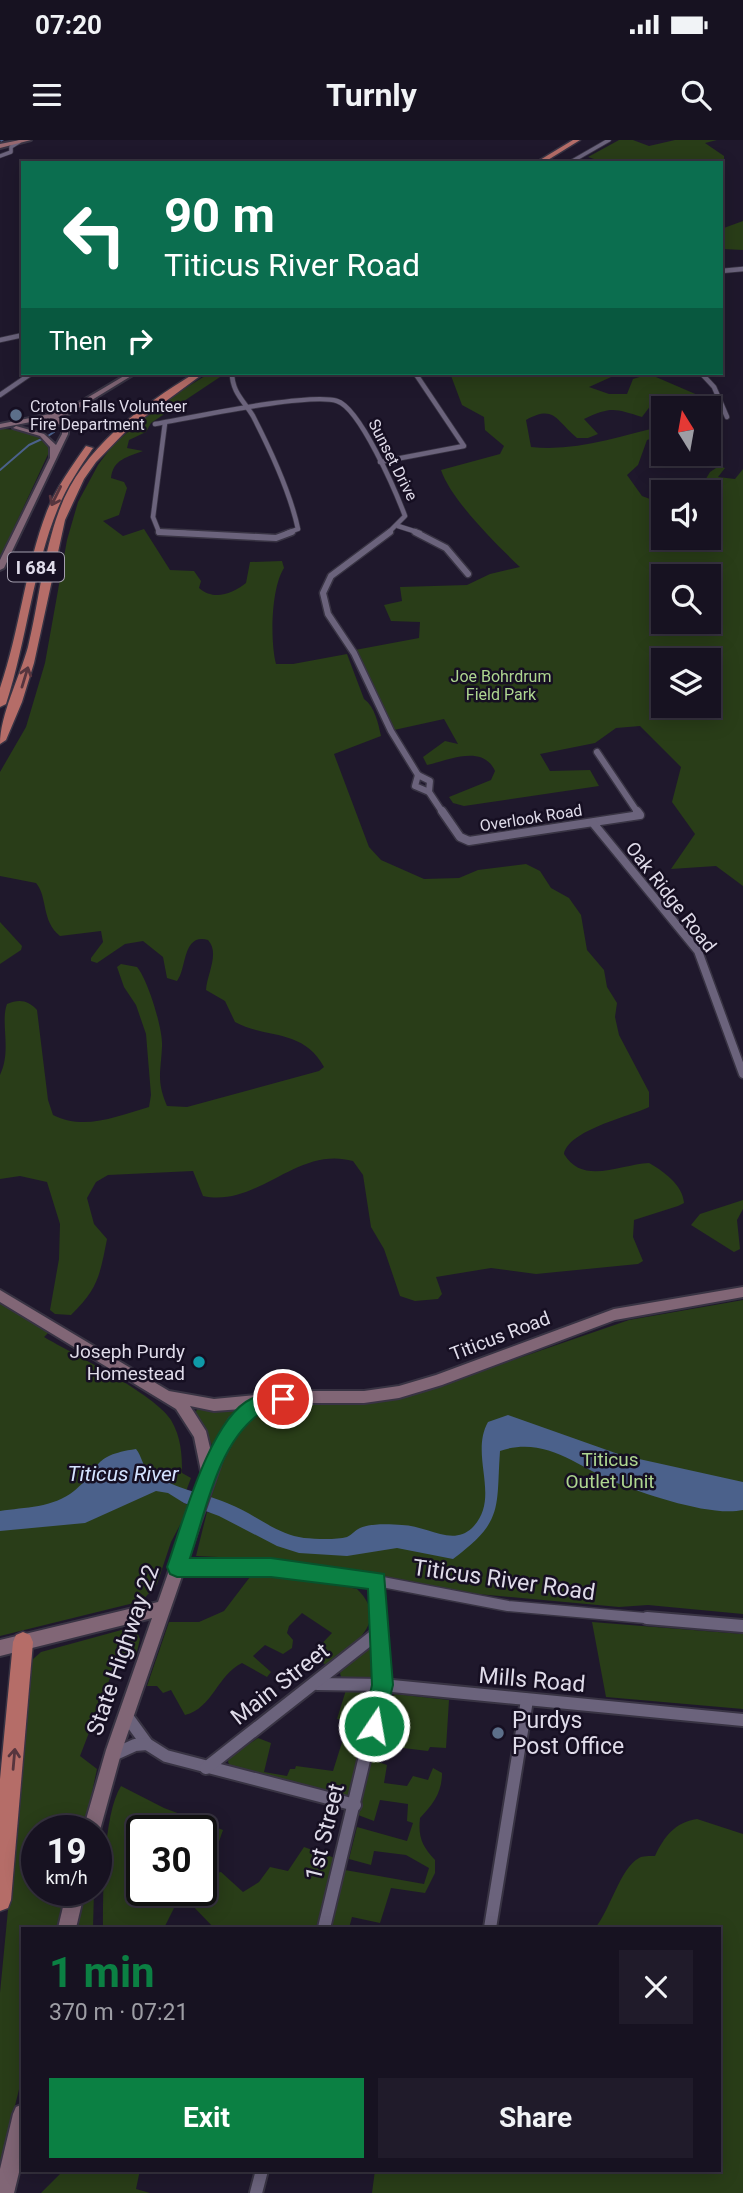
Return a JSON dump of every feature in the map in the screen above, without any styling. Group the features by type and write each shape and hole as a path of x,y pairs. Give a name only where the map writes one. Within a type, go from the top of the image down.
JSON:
{"highway":[{"path":"541,161 577,140"},
{"path":"554,161 589,140"},
{"name":"I 684","path":"0,704 15,662 47,518 62,485 89,447 116,420 181,375"},
{"name":"I 684","path":"0,740 27,673 59,526 71,494 90,463 115,435 144,410 198,375"},
{"path":"0,1900 23,1642"}],"main road":[{"path":"0,146 28,140"},
{"path":"0,427 54,417 80,407 130,375"},
{"path":"0,568 66,431 54,417"},
{"path":"0,427 27,430 46,437 54,447 51,461"},
{"name":"Titicus Road","path":"171,1396 214,1405 364,1397 399,1392 437,1381 614,1315 743,1292"},
{"path":"0,1296 171,1396 191,1415 201,1435 207,1459 204,1487"},
{"name":"Titicus Road","path":"204,1487 222,1444 235,1422 255,1405 269,1400"},
{"name":"State Highway 22","path":"95,1815 126,1715 204,1487"},
{"path":"0,1648 163,1608"},
{"path":"67,1927 72,1906"},
{"path":"4,2193 21,2122"}],"street":[{"path":"572,161 609,140"},
{"path":"0,156 11,152 12,147 19,142"},
{"path":"723,271 743,269"},
{"path":"0,340 21,335"},
{"path":"0,395 29,375"},
{"path":"165,423 153,522 164,533 276,538 289,535 298,529 294,509 247,409 230,382 232,375"},
{"path":"380,462 464,446 438,412 416,375"},
{"path":"703,375 714,387 727,417"},
{"name":"Sunset Drive","path":"155,424 305,400 338,401 354,414 405,512 398,526 331,576 323,593 328,614 354,653 391,731 418,775 415,778 415,786 429,792 460,837 474,841"},
{"path":"398,526 431,537 446,546 468,574"},
{"name":"Overlook Road","path":"474,841 640,815 597,752"},
{"name":"Oak Ridge Road","path":"593,823 698,951 743,1074"},
{"name":"Titicus River Road","path":"177,1567 271,1567 377,1581 508,1606 743,1626"},
{"name":"1st Street","path":"324,1927 382,1685 377,1581"},
{"name":"Main Street","path":"206,1768 317,1684 379,1632"},
{"name":"Mills Road","path":"317,1684 382,1685 743,1720"},
{"path":"490,1927 527,1700"},
{"path":"126,1715 147,1744 166,1756 355,1805"},
{"path":"113,1755 135,1745 147,1744"},
{"path":"256,2193 261,2172"}],"green space":[{"path":"619,140 633,140 649,146 675,140 717,140 705,143 724,156 724,168 723,161 600,161 588,157"},
{"path":"743,221 743,250 723,249 723,228"},
{"path":"207,375 223,375 151,423 146,432 129,440 127,448 143,451 122,460 112,472 111,478 124,482 127,488 119,515 103,521 123,536 144,529 170,570 194,571 201,581 199,588 211,594 229,593 246,583 250,562 282,561 284,568 276,588 273,615 276,664 293,664 347,654 364,699 371,706 377,721 381,736 334,754 369,847 381,860 424,879 459,878 478,870 526,864 540,871 551,888 569,898 581,915 587,950 604,970 607,987 617,1003 615,1017 619,1035 649,1092 649,1107 588,1131 576,1138 564,1154 572,1164 592,1171 649,1163 671,1179 683,1196 684,1203 678,1206 634,1220 633,1237 643,1261 638,1264 536,1274 491,1268 436,1277 442,1294 438,1299 415,1301 400,1296 384,1249 371,1227 363,1175 353,1161 333,1158 314,1161 260,1186 223,1197 203,1196 193,1171 108,1175 96,1182 87,1198 94,1224 107,1239 96,1281 87,1297 71,1315 55,1314 50,1310 59,1259 60,1224 47,1182 20,1176 0,1179 0,1075 6,1047 7,1004 23,1001 37,1010 48,1100 53,1115 65,1120 89,1122 149,1107 151,1095 146,1034 136,1005 124,987 117,967 121,964 137,967 154,1005 162,1038 160,1082 167,1106 187,1107 319,1071 324,1067 306,1046 295,1040 235,1022 225,1001 206,990 213,957 208,940 200,939 189,947 177,981 167,978 163,957 143,941 125,944 97,963 91,961 91,958 103,942 101,931 60,936 50,923 36,883 0,876 0,772 26,727 45,663 67,540 78,502 98,465 112,446 159,404"},
{"name":"Joe Bohrdrum Field Park","path":"451,375 616,375 589,387 609,394 627,394 633,379 651,375 700,396 651,396 651,405 642,417 613,410 593,415 584,419 598,434 588,438 577,438 549,414 536,415 526,420 531,447 565,447 651,429 651,439 647,440 638,465 627,475 642,496 651,499 651,550 721,550 721,480 705,480 710,472 719,466 725,468 718,477 735,479 743,469 743,886 716,866 671,869 695,834 672,802 681,767 640,726 616,728 595,743 540,754 550,771 590,770 599,786 464,806 453,803 449,797 491,780 495,771 490,763 482,758 465,756 427,765 423,757 445,741 458,744 444,719 394,730 355,650 419,638 420,622 391,621 384,605 402,601 400,587 467,585 490,574 520,567 464,508 441,470 500,454 504,446 485,430 484,417 462,405"},
{"path":"0,429 35,435 50,450 0,558"},
{"path":"0,922 22,946 21,950 0,964"},
{"path":"743,1200 743,1209 737,1220 740,1249 734,1252 691,1225 700,1214"},
{"name":"Titicus Outlet Unit","path":"743,1300 743,1614 648,1605 619,1607 434,1590 285,1560 196,1556 207,1512 212,1513 216,1499 211,1498 220,1469 240,1426 262,1408 423,1391 629,1320"},
{"path":"0,1302 49,1332 44,1337 131,1387 162,1410 171,1420 179,1439 182,1473 191,1478 182,1502 190,1506 171,1542 157,1584 142,1601 0,1636"},
{"path":"198,1408 234,1410 228,1433 218,1434 212,1445 195,1413"},
{"path":"275,1572 357,1589 367,1601 370,1612 369,1623 364,1632 347,1650 326,1665 311,1655 332,1633 302,1613 289,1626 287,1633 293,1640 292,1648 283,1654 265,1645 253,1656 271,1672 267,1677 242,1663 226,1675 202,1706 185,1715 171,1690 163,1693 157,1686 147,1686 169,1622 199,1622 224,1611 253,1573"},
{"path":"592,1622 743,1634 743,1709 606,1697"},
{"path":"125,1629 136,1630 140,1639 136,1656 120,1652 80,1756 97,1769 87,1815 21,1815 21,1906 66,1906 61,1927 21,1927 21,2081 0,2167 0,1993 32,1660 41,1652"},
{"path":"372,1648 375,1651 374,1680 341,1677 340,1673 354,1657"},
{"path":"346,1690 374,1693 367,1730 357,1728 360,1710 356,1703 348,1705 345,1720 337,1719"},
{"path":"395,1694 449,1700 446,1748 430,1747 428,1751 378,1745 387,1700"},
{"path":"344,1736 365,1742 348,1796 283,1783 231,1768 228,1762 229,1757 258,1738 271,1743 264,1772 287,1776 290,1769 295,1769 296,1766 333,1771"},
{"path":"372,1760 387,1765 384,1783 407,1786 413,1776 428,1780 433,1768 442,1773 436,1798 420,1818 420,1836 435,1860 435,1873 425,1893 391,1888 380,1923 352,1917 349,1927 334,1927 331,1924 345,1870 424,1884 429,1868 406,1855 374,1851 371,1865 349,1859 357,1827 407,1841 413,1823 407,1821 408,1804 380,1800 374,1821 358,1815"},
{"path":"121,1786 183,1815 126,1815 126,1906 175,1906 164,1927 103,1927 103,1906 112,1906 111,1815"},
{"path":"697,1819 743,1834 743,2193 372,2193 375,2172 721,2172 721,1927 596,1927 632,1863 640,1857 655,1856 671,1832"},
{"path":"217,1828 223,1830 217,1847"},
{"path":"304,1847 335,1858 316,1927 213,1927 193,1906 217,1906 217,1873 221,1872 243,1892 259,1882 270,1867 288,1871"},
{"path":"81,1906 94,1906 93,1927 76,1927"},
{"path":"62,2172 140,2172 136,2189 150,2193 41,2193"}],"water":[{"name":"Titicus River","path":"508,1415 621,1455 743,1482 743,1510 714,1510 680,1504 617,1483 547,1450 516,1447 500,1451 497,1501 489,1523 469,1546 453,1559 397,1548 347,1556 299,1553 277,1546 168,1493 156,1491 85,1523 0,1531 0,1511 38,1506 66,1497 83,1483 103,1459 136,1449 147,1469 158,1477 237,1507 293,1536 314,1539 342,1538 364,1526 386,1524 411,1526 456,1536 472,1528 481,1516 485,1490 483,1435 488,1422"}],"waterway":[{"path":"48,436 54,432 53,424"},
{"path":"0,470 29,445 44,438"}],"place":[{"name":"Croton Falls Volunteer Fire Department","path":"16,415"},
{"name":"Joseph Purdy Homestead","path":"199,1362"},
{"name":"Purdys Post Office","path":"498,1733"}],"route":[{"path":"283,1399 255,1405 235,1422 228,1433 209,1472 177,1567 271,1567 377,1581 382,1685 374,1726"}]}
